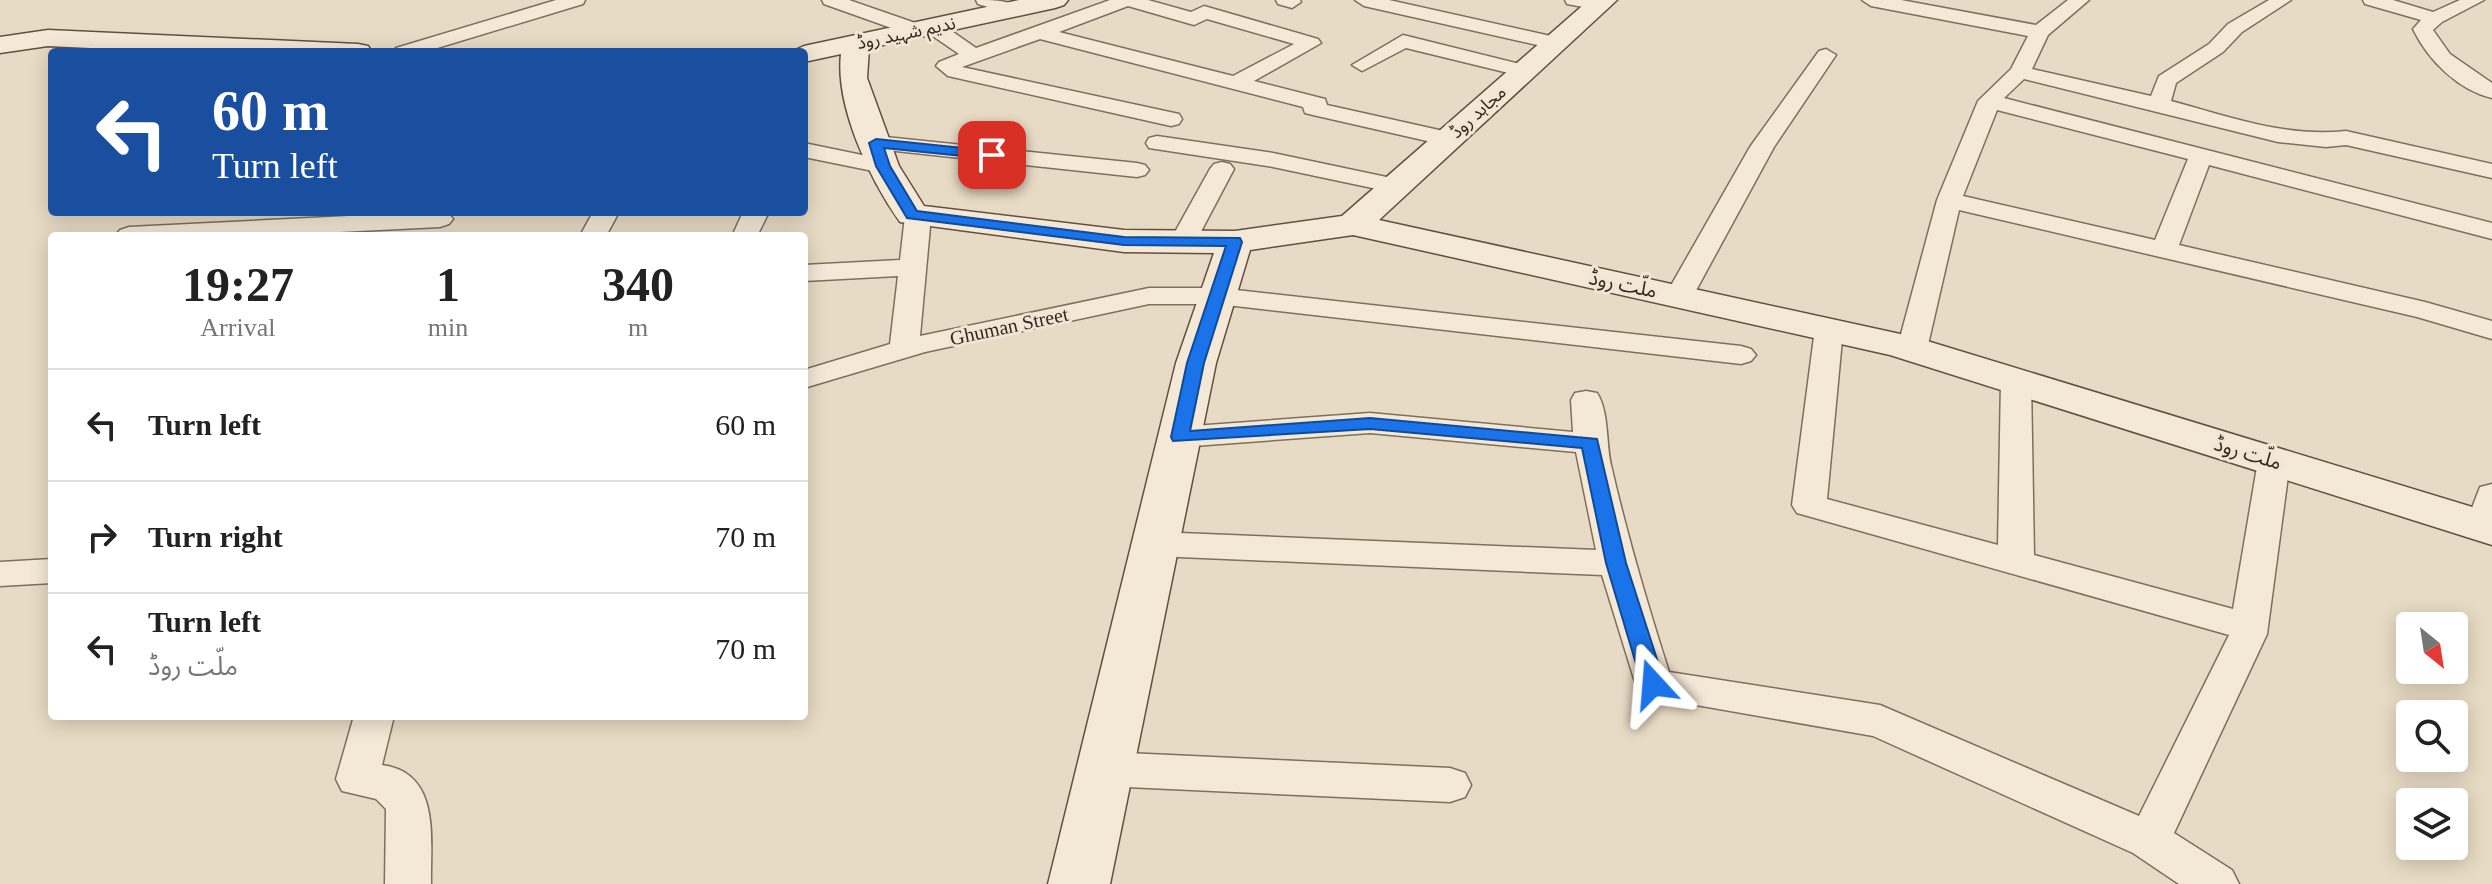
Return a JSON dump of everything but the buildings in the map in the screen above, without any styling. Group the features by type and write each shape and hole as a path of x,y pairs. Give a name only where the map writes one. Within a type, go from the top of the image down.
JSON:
{"street":[{"path":"416,48 576,0"},
{"path":"831,0 926,29 974,56"},
{"path":"985,0 1014,9"},
{"name":"ندیم شہید روڈ","path":"808,53 1055,0"},
{"path":"1171,119 955,72 946,66 1128,0 1194,19 1204,12 1311,43 1235,83"},
{"path":"1364,0 1555,43"},
{"path":"1871,0 2040,32"},
{"path":"2159,104 2166,80 2216,48 2235,28 2282,0"},
{"path":"2372,0 2435,18"},
{"path":"2475,0 2435,18 2423,29 2431,49 2454,69 2492,92"},
{"name":"مجاہد روڈ","path":"1353,225 1555,43 1592,1"},
{"path":"1912,349 1949,200 1989,101 2020,72 2040,32 2067,3"},
{"path":"1038,32 1317,104 1313,108 1449,139"},
{"path":"0,45 48,38 269,48"},
{"path":"1362,65 1403,41 1525,71"},
{"path":"856,44 853,78 879,155 912,215 918,216 904,350"},
{"path":"1679,296 1762,147 1826,55"},
{"path":"2020,72 2286,136 2329,142 2346,138 2492,171"},
{"path":"1989,101 2492,231"},
{"path":"1157,143 1273,160 1396,186"},
{"path":"808,150 1137,170"},
{"path":"2164,250 2182,197 2201,156"},
{"path":"1183,241 1222,169"},
{"path":"1949,200 2425,310 2492,330"},
{"name":"ملّت روڈ","path":"918,216 1124,241 1235,242 1353,225 1912,349 2274,461 2489,517"},
{"path":"200,232 437,222"},
{"path":"1079,884 1196,363 1235,242"},
{"path":"808,273 913,267"},
{"name":"Ghuman Street","path":"808,378 904,350 1149,296 1218,296 1741,355"},
{"path":"1829,329 1809,505 2249,627"},
{"path":"2016,381 2016,563"},
{"path":"1586,400 1590,443 1616,563 1653,684 1880,721 2149,840 2216,884"},
{"path":"1180,437 1370,423 1590,443"},
{"path":"2149,840 2249,627 2274,461"},
{"path":"1156,544 1616,563"},
{"path":"0,574 48,571"},
{"path":"373,720 357,779 388,783 408,803 408,884"},
{"path":"1105,769 1450,785"}],"route":[{"path":"992,155 876,143 883,166 912,215 1124,241 1235,242 1196,363 1180,437 1370,423 1590,443 1616,563 1653,684"}]}
